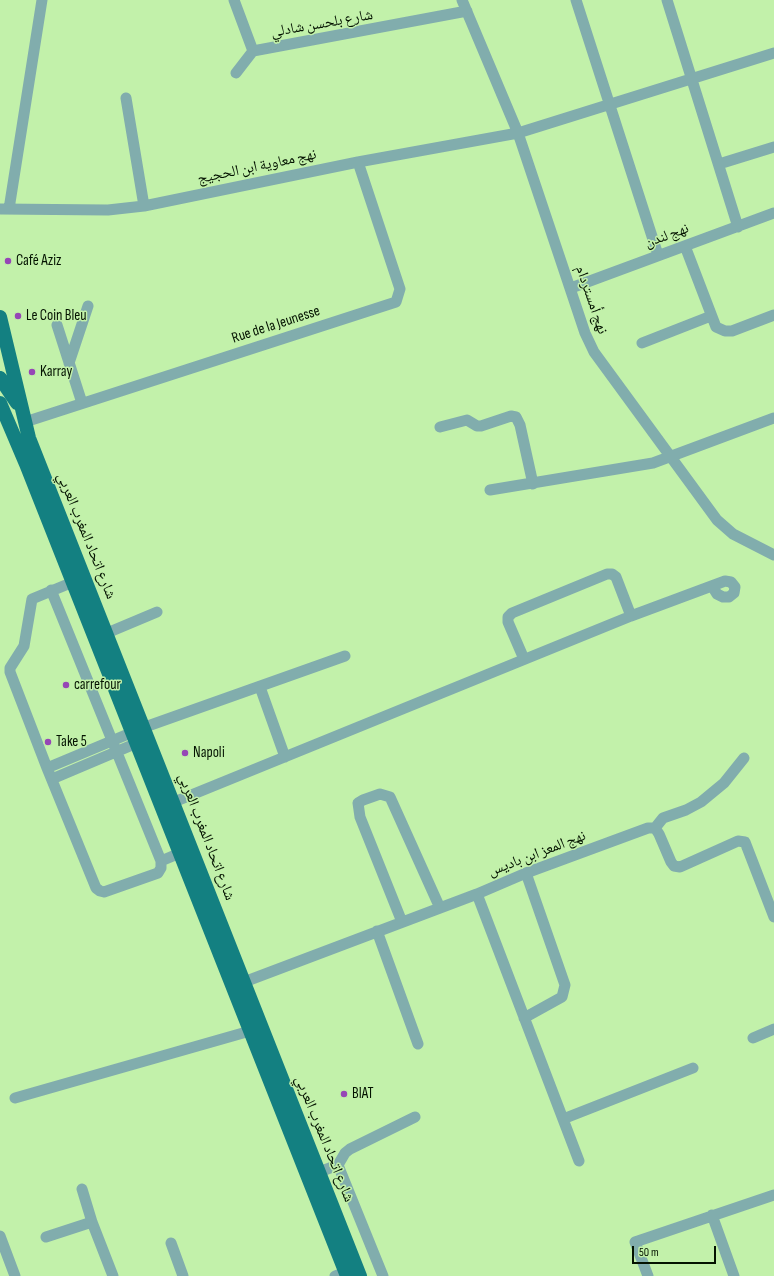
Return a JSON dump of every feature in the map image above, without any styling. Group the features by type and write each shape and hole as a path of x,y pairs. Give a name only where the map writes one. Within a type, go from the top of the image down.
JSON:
{"main road":[{"name":"شارع اتحاد المغرب العربي","path":"0,317 29,438 107,633 138,734 180,853 319,1172 360,1276"},
{"path":"0,378 15,399 25,422"},
{"name":"شارع اتحاد المغرب العربي","path":"1,408 26,464 73,582 138,734 174,802 244,982 256,1029 342,1275"}],"street":[{"path":"4,209 42,0"},
{"name":"شارع بلحسن شادلي","path":"234,0 253,51"},
{"name":"نهج أمستردام","path":"462,0 518,133 585,333 594,352 670,458 726,529 774,555"},
{"path":"576,0 658,255"},
{"path":"667,0 738,227"},
{"name":"شارع بلحسن شادلي","path":"236,73 253,51 467,11"},
{"name":"نهج معاوية ابن الحجيج","path":"4,209 108,210 144,206 358,162 518,133 774,54"},
{"path":"126,98 144,206"},
{"path":"719,164 774,147"},
{"name":"Rue de la Jeunesse","path":"25,422 396,302 400,289 358,162"},
{"name":"نهج لندن","path":"571,288 774,213"},
{"path":"685,246 716,327 720,330 732,331 774,315"},
{"path":"69,363 88,306"},
{"path":"642,343 711,316"},
{"path":"56,325 82,403"},
{"path":"440,427 467,420 477,426 481,426 510,416 516,417 520,426 534,484"},
{"path":"490,490 645,465 670,458 774,418"},
{"path":"524,659 508,622 508,617 512,613 607,574 612,574 616,577 631,616"},
{"path":"52,590 161,861 161,868 158,873 104,892 96,888 10,672 12,665 24,646 32,599 52,590 73,582"},
{"path":"174,802 631,616 712,586"},
{"path":"107,633 157,612"},
{"path":"47,768 112,741 138,734 345,656"},
{"path":"260,688 285,757"},
{"path":"52,779 116,752 138,734"},
{"path":"744,758 724,783 706,798 686,810 663,818 655,828 660,834 671,862 674,866 680,867 738,840 745,842 774,917"},
{"path":"402,922 360,817 358,803 363,800 380,794 390,798 440,908"},
{"name":"نهج المعز ابن باديس","path":"244,982 477,894 526,873 648,828 655,828"},
{"path":"161,861 180,853"},
{"path":"524,1018 562,997 565,985 526,873"},
{"path":"477,894 579,1161"},
{"path":"377,931 418,1044"},
{"path":"15,1098 256,1029"},
{"path":"753,1038 774,1030"},
{"path":"563,1119 693,1068"},
{"path":"319,1172 338,1165 345,1153 350,1149 415,1117"},
{"path":"338,1165 383,1276"},
{"path":"82,1188 92,1222 112,1276"},
{"path":"648,1276 635,1242 774,1195"},
{"path":"712,1215 734,1276"},
{"path":"46,1237 92,1222"},
{"path":"0,1236 14,1276"},
{"path":"171,1243 183,1276"}],"place":[{"name":"Café Aziz","path":"8,261"},
{"name":"Le Coin Bleu","path":"18,316"},
{"name":"Karray","path":"32,372"},
{"name":"carrefour","path":"66,685"},
{"name":"Take 5","path":"48,742"},
{"name":"Napoli","path":"185,753"},
{"name":"BIAT","path":"344,1094"}]}
